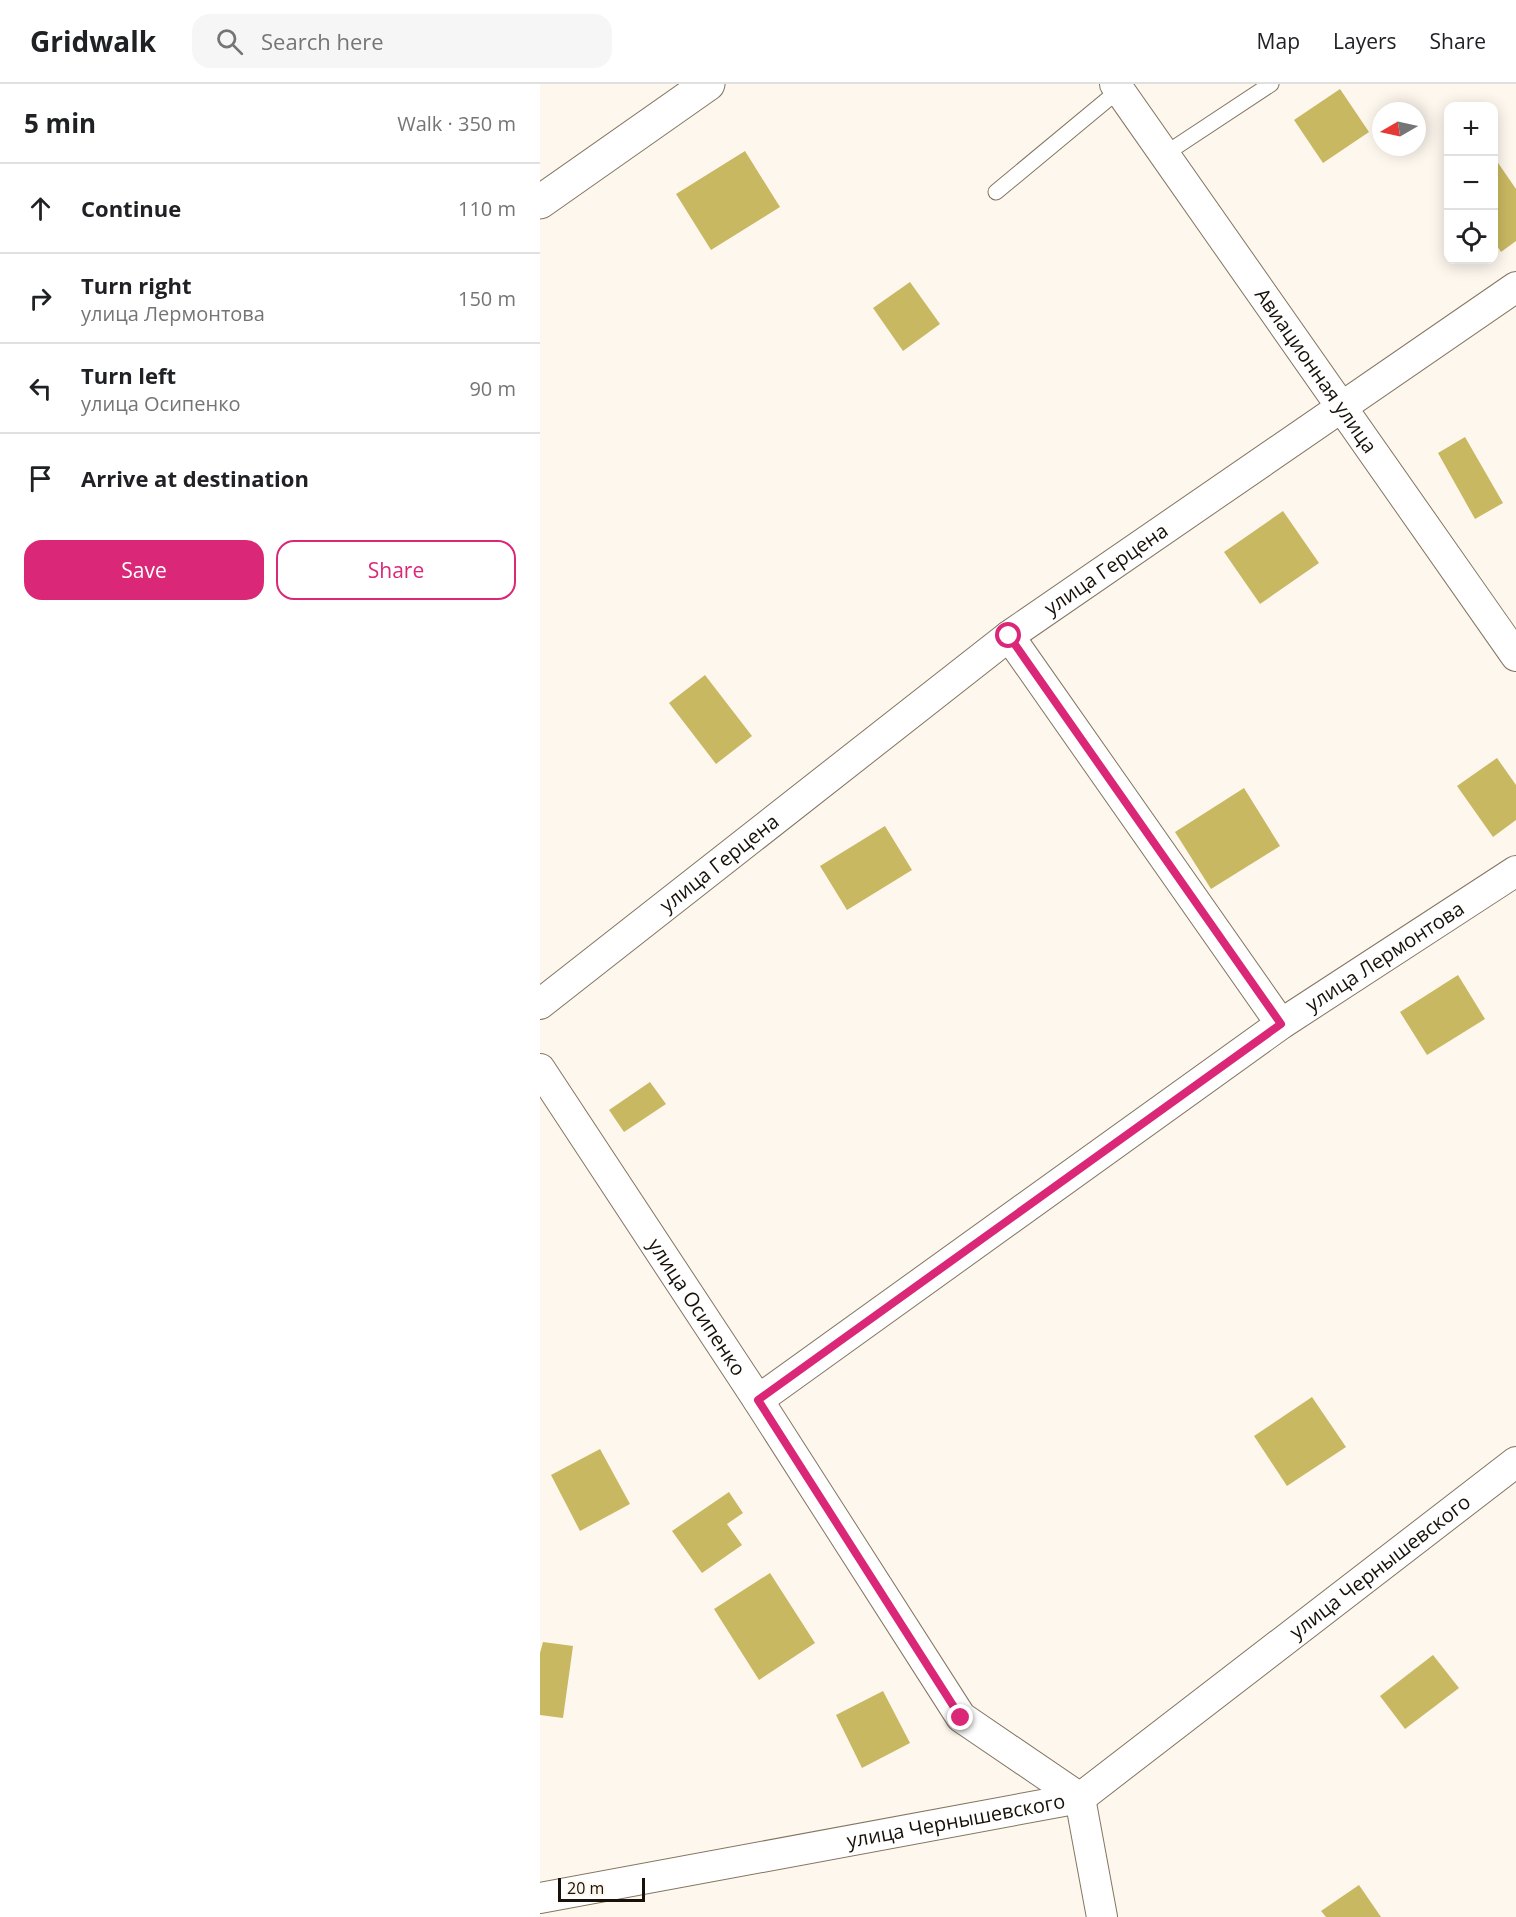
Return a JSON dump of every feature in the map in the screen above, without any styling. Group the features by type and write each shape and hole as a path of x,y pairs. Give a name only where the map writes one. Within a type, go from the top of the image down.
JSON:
{"street":[{"path":"540,202 708,84"},
{"name":"Авиационная улица","path":"1117,87 1516,656"},
{"name":"улица Герцена","path":"540,1004 1009,636 1340,405 1516,286"},
{"path":"1009,636 1281,1024"},
{"name":"улица Лермонтова","path":"758,1400 1281,1024 1516,871"},
{"name":"улица Осипенко","path":"540,1069 758,1400 961,1718 1080,1798"},
{"name":"улица Чернышевского","path":"540,1898 1080,1798 1516,1462"},
{"path":"1080,1798 1102,1917"}],"lane":[{"path":"1165,154 1271,84"},
{"path":"996,192 1117,87"}],"building":[{"path":"1340,89 1369,132 1323,163 1294,120"},
{"path":"745,151 780,207 711,250 676,194"},
{"path":"1498,163 1516,189 1516,241 1501,252 1498,247"},
{"path":"910,282 940,324 903,351 873,308"},
{"path":"1465,437 1503,503 1475,519 1438,453"},
{"path":"1283,511 1319,563 1260,604 1224,552"},
{"path":"705,675 752,736 716,764 669,703"},
{"path":"1497,758 1516,785 1516,820 1493,837 1457,786"},
{"path":"1244,788 1280,846 1211,889 1175,832"},
{"path":"885,826 912,870 847,910 820,866"},
{"path":"1458,975 1485,1019 1427,1055 1400,1012"},
{"path":"650,1082 666,1104 624,1132 609,1110"},
{"path":"1312,1397 1346,1447 1287,1486 1254,1436"},
{"path":"600,1449 630,1504 580,1531 551,1475"},
{"path":"729,1492 743,1513 727,1524 742,1545 702,1573 672,1531"},
{"path":"770,1573 815,1643 759,1680 714,1609"},
{"path":"543,1642 573,1646 563,1718 540,1715 540,1653"},
{"path":"1433,1655 1459,1688 1405,1729 1380,1696"},
{"path":"883,1691 910,1743 862,1768 836,1715"},
{"path":"1359,1885 1381,1917 1326,1917 1321,1911"}],"route":[{"path":"961,1718 758,1400 1281,1024 1009,636"}]}
